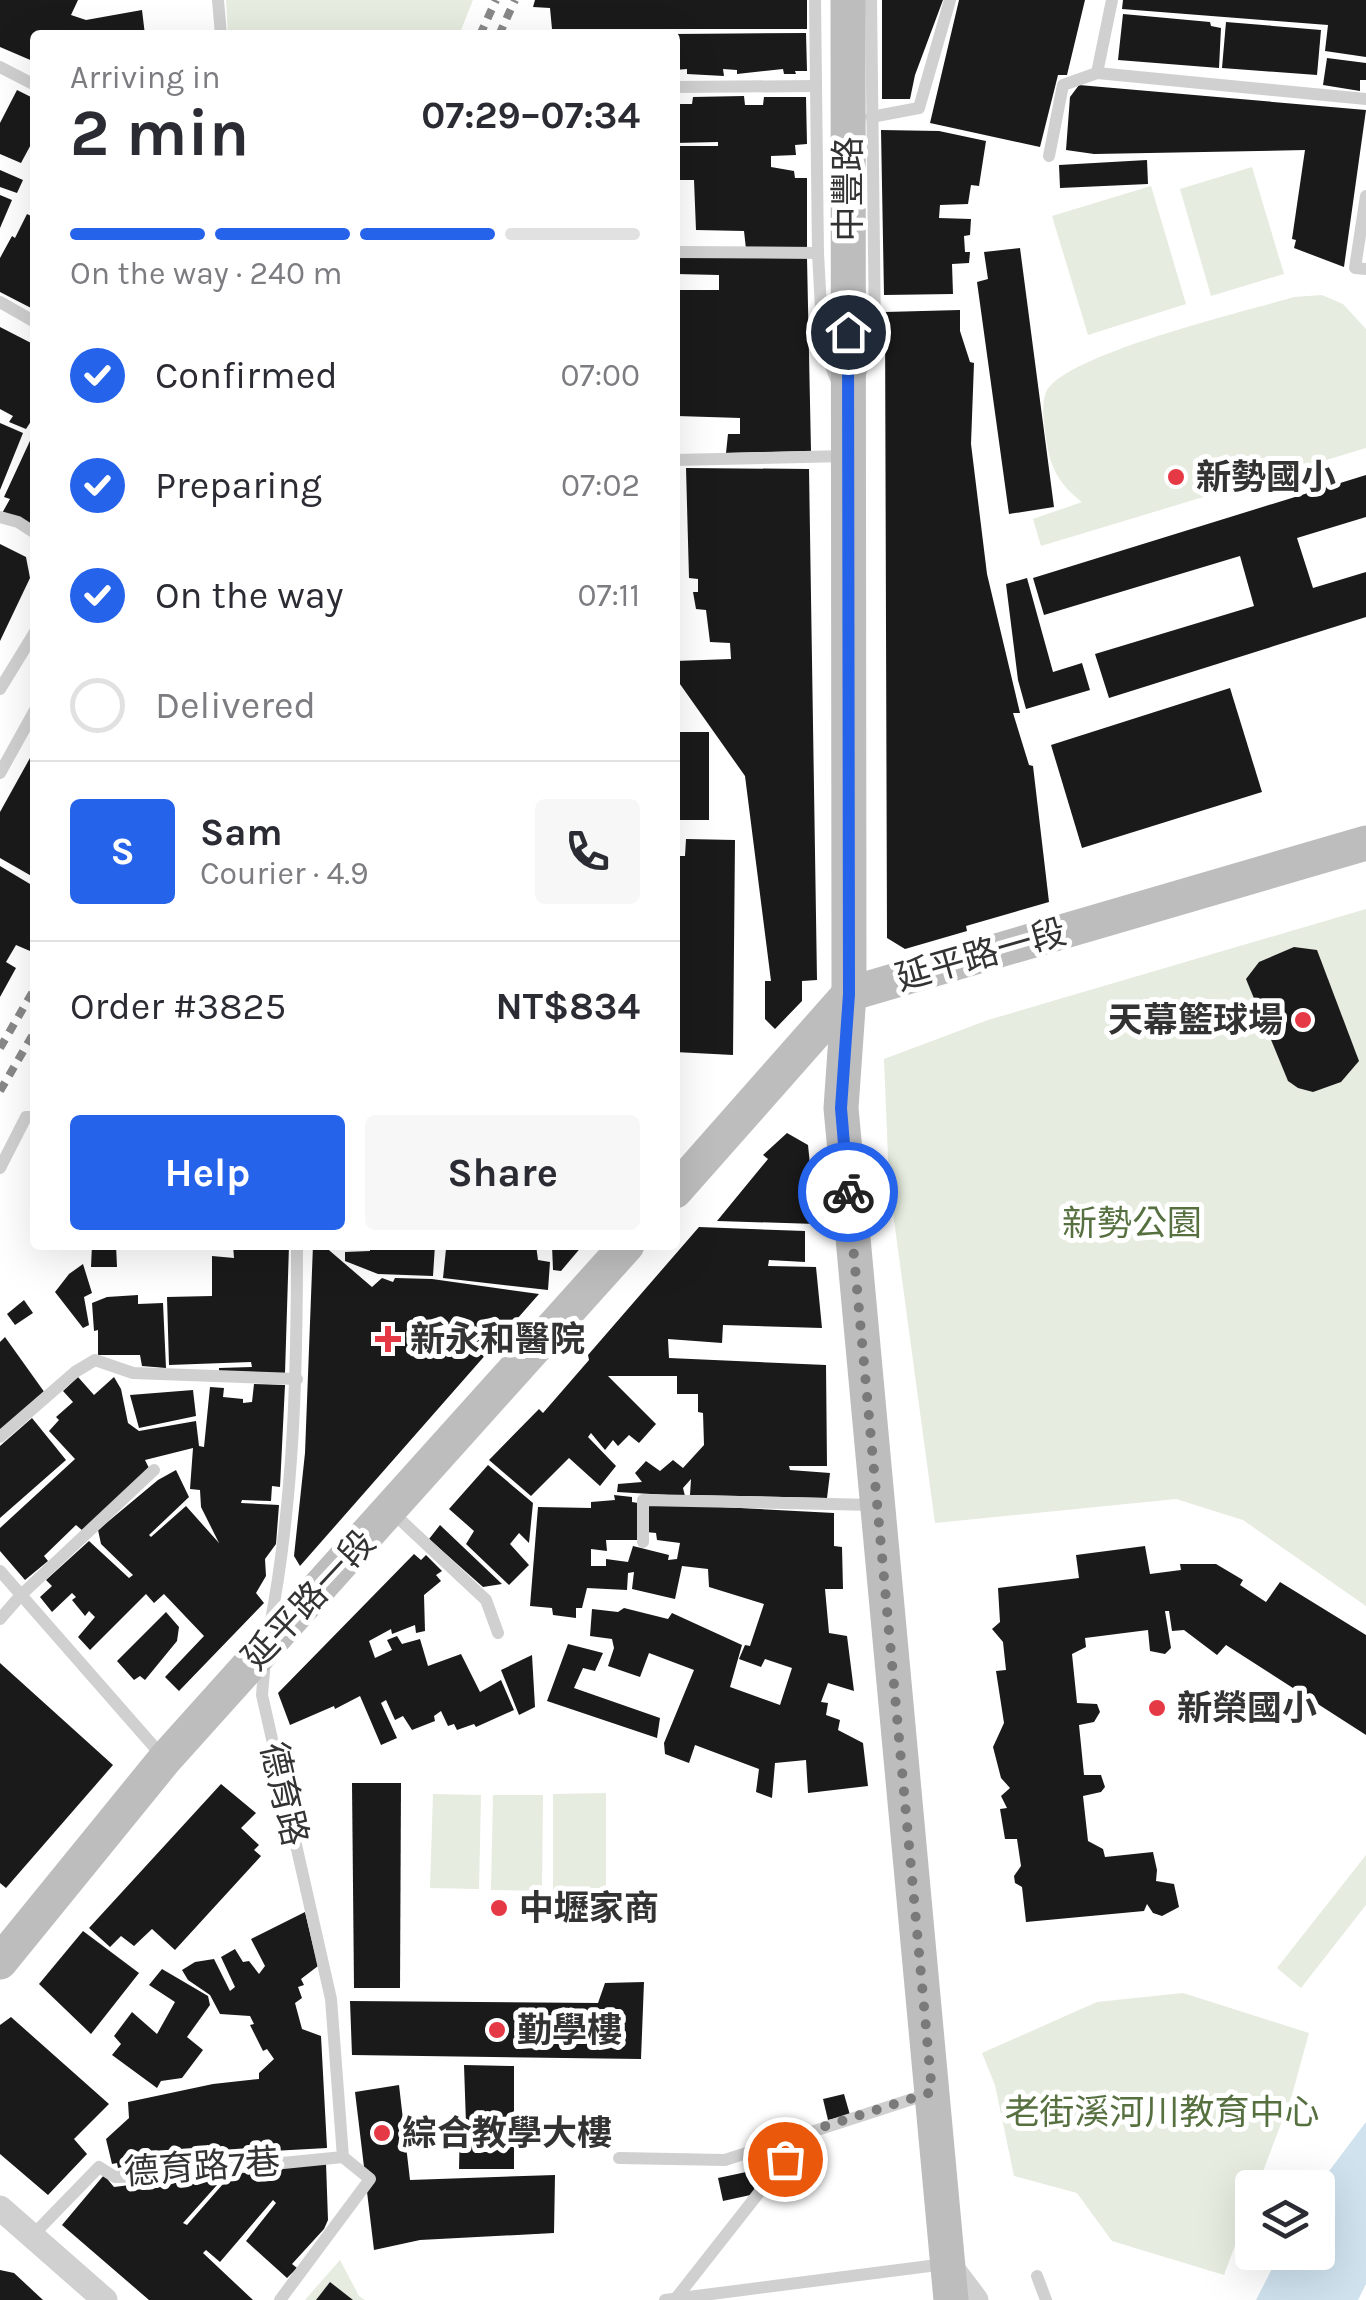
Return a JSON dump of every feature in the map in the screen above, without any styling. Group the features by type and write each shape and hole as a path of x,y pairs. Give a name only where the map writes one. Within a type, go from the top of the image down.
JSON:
{"main road":[{"name":"中豐路","path":"848,0 860,110 847,409 849,994 841,1108 951,2300"},
{"name":"延平路一段","path":"680,1185 849,994 1366,843"},
{"name":"延平路一段","path":"0,1962 165,1759 623,1250"}],"street":[{"path":"0,2208 104,2300"},
{"path":"948,2264 976,2300"}],"lane":[{"path":"218,0 221,30"},
{"path":"815,0 823,346 847,409"},
{"path":"871,0 860,110 919,108 950,0"},
{"path":"1097,73 1112,0"},
{"path":"0,66 30,81"},
{"path":"1049,156 1062,85 1097,73 1366,99"},
{"path":"680,87 816,86"},
{"path":"1366,196 1354,268 1366,269"},
{"path":"680,252 818,253"},
{"path":"0,302 30,319"},
{"path":"680,460 848,456"},
{"path":"0,517 30,530"},
{"path":"0,689 30,640"},
{"path":"0,772 6,748 30,717"},
{"path":"0,1168 26,1117 30,1117"},
{"name":"德育路","path":"280,2300 370,2179 343,2157 331,1999 262,1695 266,1646 283,1559 296,1379 297,1250"},
{"path":"0,1437 94,1360 133,1373 296,1379"},
{"path":"0,1619 154,1470"},
{"path":"643,1542 644,1500 877,1505"},
{"path":"390,1511 486,1600 498,1633"},
{"path":"0,1572 165,1759"},
{"path":"619,2158 724,2160 932,2092"},
{"path":"671,2299 807,2132"},
{"name":"德育路7巷","path":"32,2236 99,2167 116,2177 153,2176 343,2157"},
{"path":"671,2299 948,2264"},
{"path":"1037,2276 1046,2300"}],"green space":[{"path":"226,0 473,0 461,30 228,30"},
{"path":"1252,167 1284,274 1211,296 1180,189"},
{"path":"1151,186 1186,304 1088,335 1052,216"},
{"path":"1322,295 1343,304 1366,329 1366,448 1041,546 1033,519 1082,502 1057,474 1048,449 1044,397 1060,378 1086,363 1160,336 1294,297"},
{"name":"新勢公園","path":"1366,909 1366,1606 1243,1520 1176,1499 935,1523 889,1183 884,1059 988,1020"},
{"path":"606,1793 606,1890 553,1890 553,1794"},
{"path":"433,1794 481,1795 479,1889 430,1888"},
{"path":"493,1795 543,1795 542,1891 491,1890"},
{"path":"1366,1855 1366,1905 1301,1988 1277,1968"},
{"name":"老街溪河川教育中心","path":"1183,1993 1309,2033 1292,2095 1263,2170 1235,2170 1235,2246 1224,2275 1112,2241 1077,2193 1014,2176 995,2085 982,2053 1097,2002"},
{"path":"340,2260 365,2300 305,2300"}],"water":[{"path":"1366,2122 1366,2284 1358,2300 1256,2300 1271,2270 1335,2270 1335,2170 1330,2170"}],"building":[{"path":"0,0 78,0 71,15 86,20 142,10 144,30 30,30 30,60 0,47"},
{"path":"535,0 807,0 807,29 552,29 550,8 533,7"},
{"path":"882,0 943,0 910,99 882,99"},
{"path":"959,0 1085,0 1067,75 1058,75 1040,147 930,123"},
{"path":"1123,0 1366,0 1366,57 1325,51 1328,25 1122,9"},
{"path":"1123,14 1210,22 1211,26 1221,28 1219,68 1118,60"},
{"path":"1226,22 1321,30 1317,75 1222,68"},
{"path":"806,33 807,71 784,74 783,69 737,74 737,70 723,69 724,76 687,74 687,69 680,70 680,34"},
{"path":"1327,58 1366,63 1366,80 1360,80 1360,91 1323,85"},
{"path":"1079,85 1366,110 1344,267 1294,248 1305,150 1094,154 1066,150 1070,97"},
{"path":"17,90 30,96 30,146 21,163 0,154 0,123"},
{"path":"744,96 745,105 763,105 764,97 806,97 807,144 795,145 796,155 771,156 771,167 794,171 795,178 807,178 807,250 746,249 744,231 696,230 694,180 680,180 680,146 718,146 718,142 680,143 680,104 692,104 693,97"},
{"path":"881,130 939,131 986,141 979,186 971,185 968,204 940,205 939,218 971,219 970,235 964,236 969,263 952,264 953,294 884,295"},
{"path":"1147,160 1148,184 1060,188 1059,165"},
{"path":"0,170 23,180 17,193 0,187"},
{"path":"0,195 12,200 0,228"},
{"path":"27,214 30,216 30,307 0,292 0,258 12,236 15,238"},
{"path":"1020,248 1054,507 1009,514 977,282 988,279 984,252"},
{"path":"680,258 807,258 811,451 726,453 728,434 740,434 740,418 680,416 680,290 719,290 719,275 680,274"},
{"path":"960,310 960,331 970,362 974,363 971,444 987,574 1020,713 1013,713 1029,765 1033,766 1049,902 905,949 887,938 885,312"},
{"path":"0,327 30,342 30,423 26,429 9,422 13,416 0,409"},
{"path":"0,423 23,433 0,490"},
{"path":"30,441 30,532 1,515 10,499 4,497"},
{"path":"686,468 809,469 817,980 802,981 802,1001 775,1029 765,1019 765,981 771,981 745,776 680,684 680,661 731,659 730,643 710,642 706,610 696,609 693,592 698,592 698,579 689,578"},
{"path":"1366,475 1366,517 1297,538 1313,588 1366,572 1366,617 1109,698 1095,654 1254,606 1240,556 1044,615 1033,578"},
{"path":"0,544 26,557 30,578 0,641"},
{"path":"1027,578 1053,672 1082,663 1090,690 1026,709 1018,680 1006,584"},
{"path":"1230,688 1262,792 1082,848 1051,745"},
{"path":"680,732 709,732 709,820 680,820"},
{"path":"30,758 30,875 0,858 0,812"},
{"path":"686,839 735,840 733,1055 680,1052 680,856 685,856"},
{"path":"0,866 30,884 30,951 16,945 6,962 16,968 0,997"},
{"name":"天幕籃球場","path":"1294,947 1317,950 1359,1061 1341,1082 1313,1092 1288,1081 1246,979 1259,962"},
{"path":"787,1133 808,1145 816,1224 717,1221 768,1159 763,1155"},
{"path":"699,1227 805,1231 805,1262 769,1260 768,1266 816,1267 822,1328 723,1325 722,1343 668,1339 669,1358 826,1365 827,1466 789,1466 790,1470 830,1473 827,1498 690,1495 691,1479 683,1488 685,1496 617,1492 618,1484 642,1482 635,1473 646,1461 660,1471 673,1460 683,1468 704,1445 698,1394 677,1394 677,1376 608,1376 656,1424 639,1443 629,1435 618,1446 613,1440 605,1450 591,1433 588,1437 616,1466 600,1486 569,1458 531,1496 489,1460 539,1409 543,1413"},
{"path":"92,1250 116,1250 117,1267 91,1267"},
{"path":"233,1250 289,1250 285,1373 219,1373 219,1368 252,1367 251,1362 169,1365 167,1297 212,1296 212,1256 234,1258"},
{"path":"313,1250 329,1250 372,1287 382,1278 393,1282 395,1278 432,1279 539,1294 300,1566 294,1556 305,1453"},
{"path":"435,1250 433,1276 378,1274 345,1261 345,1252"},
{"path":"446,1250 537,1250 538,1260 550,1262 548,1290 443,1278"},
{"path":"552,1250 579,1250 561,1271 553,1270"},
{"path":"83,1264 92,1293 84,1297 89,1325 83,1328 55,1292"},
{"path":"138,1295 138,1304 163,1303 166,1368 142,1366 140,1355 98,1355 92,1303 107,1297"},
{"path":"24,1300 33,1313 15,1325 7,1314"},
{"path":"5,1337 45,1393 0,1432 0,1342"},
{"path":"78,1377 94,1395 114,1377 121,1389 128,1423 139,1431 196,1421 199,1446 204,1447 210,1387 224,1388 223,1397 243,1399 243,1403 252,1402 254,1384 285,1385 280,1487 272,1486 271,1501 241,1503 279,1505 276,1544 265,1559 266,1576 256,1593 264,1603 179,1691 165,1677 204,1636 164,1594 154,1603 146,1594 90,1650 78,1637 95,1617 89,1611 85,1616 72,1600 76,1597 72,1593 52,1612 40,1597 52,1586 46,1580 89,1541 129,1578 133,1575 101,1544 98,1530 158,1480 176,1470 189,1497 149,1535 186,1506 219,1543 201,1507 200,1490 190,1489 193,1448 145,1460 150,1470 83,1531 76,1525 44,1556 48,1561 25,1580 0,1551 0,1528 75,1459 49,1431 59,1420 56,1417 73,1402 63,1391"},
{"path":"193,1390 196,1416 139,1428 130,1395"},
{"path":"32,1418 66,1460 0,1518 0,1446"},
{"path":"488,1465 533,1503 529,1543 519,1533 510,1544 529,1565 509,1585 466,1544 474,1531 449,1509"},
{"path":"614,1495 632,1497 632,1502 638,1503 637,1540 606,1540 607,1551 591,1549 591,1566 606,1566 606,1559 628,1562 633,1546 669,1555 668,1560 677,1559 680,1543 657,1540 656,1533 646,1532 647,1503 834,1513 834,1546 842,1547 843,1589 825,1589 829,1633 847,1636 854,1691 828,1683 821,1702 828,1703 826,1715 840,1720 838,1730 863,1743 868,1786 808,1793 806,1760 775,1763 772,1798 756,1792 759,1769 695,1745 689,1763 665,1754 664,1743 694,1670 649,1653 640,1677 608,1666 614,1648 612,1639 590,1636 592,1609 618,1612 624,1608 668,1619 672,1613 742,1645 730,1687 780,1705 792,1668 765,1659 761,1667 739,1659 745,1645 750,1646 764,1604 709,1587 708,1569 682,1566 675,1599 632,1589 634,1572 628,1573 627,1590 587,1588 582,1608 576,1608 576,1618 553,1615 552,1608 530,1606 538,1507 591,1508 591,1502 615,1500"},
{"path":"440,1525 502,1584 483,1587 429,1539"},
{"path":"1145,1546 1150,1574 1181,1570 1180,1564 1216,1564 1243,1580 1240,1585 1266,1602 1280,1582 1366,1635 1366,1735 1226,1645 1217,1655 1184,1630 1172,1631 1169,1611 1165,1611 1171,1648 1165,1654 1150,1651 1148,1630 1085,1638 1086,1647 1072,1654 1077,1703 1097,1704 1100,1712 1094,1722 1079,1725 1084,1775 1101,1775 1105,1787 1101,1792 1083,1796 1088,1841 1103,1849 1105,1857 1153,1852 1156,1881 1174,1884 1179,1907 1162,1916 1153,1913 1147,1904 1144,1911 1026,1922 1022,1887 1015,1883 1014,1876 1021,1866 1017,1839 1005,1839 1000,1809 1007,1808 1001,1796 1010,1788 1001,1778 993,1747 1004,1723 996,1671 1006,1670 1003,1642 992,1629 1000,1622 998,1588 1079,1578 1076,1555"},
{"path":"414,1554 421,1560 426,1555 442,1571 436,1575 441,1581 424,1595 425,1631 416,1633 415,1625 392,1634 391,1629 369,1641 375,1658 392,1650 387,1640 397,1636 402,1644 420,1639 428,1666 461,1654 480,1692 501,1680 514,1710 476,1727 474,1724 457,1730 454,1724 448,1726 441,1711 434,1716 435,1721 412,1730 403,1716 395,1720 386,1700 381,1703 397,1738 381,1745 360,1696 290,1725 278,1693"},
{"path":"166,1612 179,1627 177,1641 145,1680 140,1676 134,1680 117,1661"},
{"path":"568,1644 603,1653 595,1671 583,1668 574,1688 660,1718 657,1738 547,1701"},
{"path":"532,1655 535,1707 519,1715 501,1670"},
{"path":"0,1663 113,1765 6,1888 0,1883"},
{"path":"352,1783 401,1783 400,1988 354,1988"},
{"path":"221,1784 256,1813 241,1828 259,1845 254,1850 261,1856 175,1950 152,1929 134,1946 121,1936 110,1947 89,1928"},
{"path":"305,1912 318,1966 301,1979 304,1985 298,1987 302,1998 295,2003 302,2029 321,2036 327,2148 234,2153 196,2161 194,2150 171,2155 172,2161 149,2160 118,2168 117,2163 112,2164 106,2139 129,2118 128,2102 213,2084 259,2079 259,2073 274,2059 267,2049 263,2051 250,2025 254,2024 250,2016 220,2014 210,1995 188,1980 182,1970 195,1962 214,1959 230,1991 235,1987 221,1957 235,1949 243,1962 249,1961 259,1974 265,1966 251,1939"},
{"path":"83,1931 139,1973 91,2034 39,1984"},
{"path":"162,1969 208,1996 210,2005 187,2037 203,2050 182,2078 161,2081 157,2088 112,2055 121,2044 114,2036 132,2012 157,2034 175,2002 149,1985"},
{"name":"勤學樓","path":"644,1982 641,2059 352,2055 350,2001 598,2003 605,1983"},
{"path":"11,2017 109,2104 74,2139 87,2154 48,2195 0,2154 0,2025"},
{"path":"464,2065 514,2066 514,2169 459,2169 460,2124 466,2124"},
{"name":"綜合教學大樓","path":"399,2085 410,2180 555,2175 554,2233 420,2240 374,2250 355,2092"},
{"path":"844,2094 850,2115 828,2120 823,2099"},
{"path":"326,2163 328,2220 292,2264 297,2268 287,2278 246,2241 276,2203 273,2200 220,2262 206,2250 203,2253 253,2300 149,2300 62,2225 104,2175 114,2187 202,2176 217,2185 183,2223 187,2225 230,2176 229,2169"},
{"path":"751,2171 755,2194 723,2201 718,2178"},
{"path":"0,2270 14,2273 43,2300 0,2300"},
{"path":"330,2282 353,2300 316,2300"}],"railway":[{"path":"482,30 496,0"},
{"path":"501,30 515,0"},
{"path":"0,1048 30,997"},
{"path":"0,1091 30,1040"}],"way so far":[{"path":"785,2159 807,2132 932,2092 848,1192"}],"place":[{"name":"新勢國小","path":"1176,477"},
{"name":"天幕籃球場","path":"1303,1020"},
{"name":"新永和醫院","path":"388,1339"},
{"name":"新榮國小","path":"1157,1708"},
{"name":"中壢家商","path":"499,1908"},
{"name":"勤學樓","path":"497,2030"},
{"name":"綜合教學大樓","path":"382,2133"}],"route":[{"path":"848,332 849,994 841,1108 848,1192"}]}
